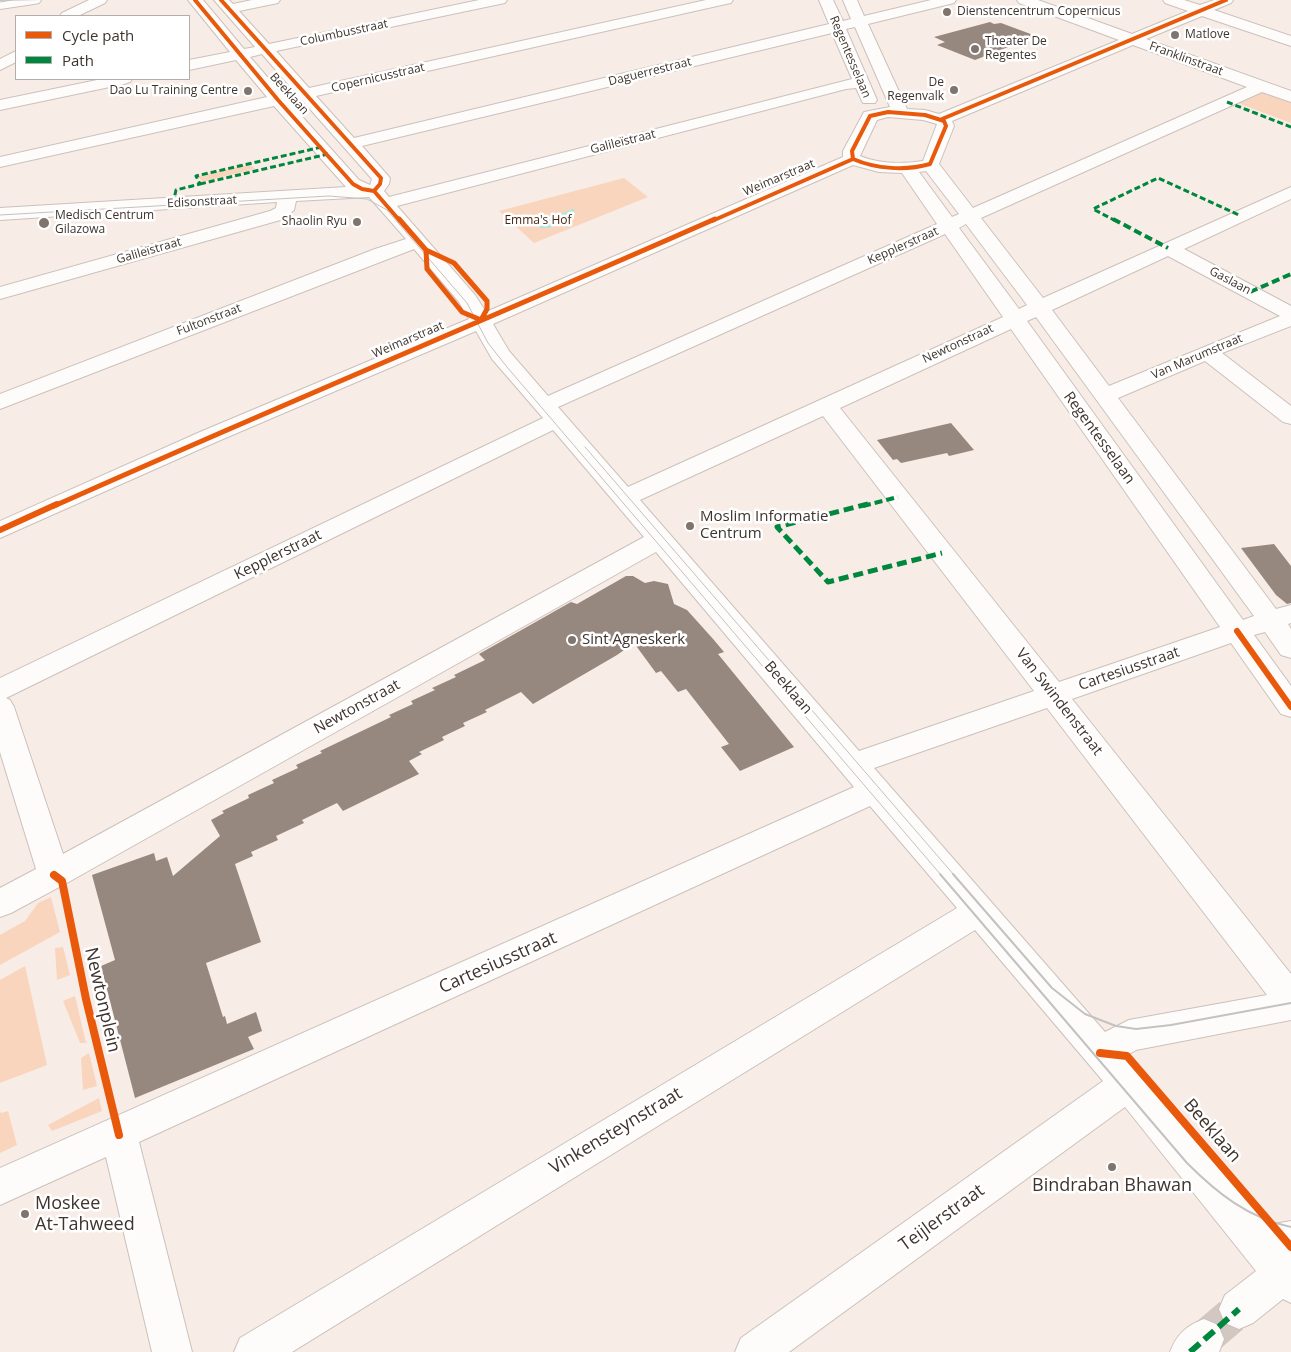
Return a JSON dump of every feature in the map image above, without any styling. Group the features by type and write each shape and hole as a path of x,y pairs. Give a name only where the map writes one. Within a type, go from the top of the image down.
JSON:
{"street":[{"path":"0,5 34,0"},
{"name":"Beeklaan","path":"195,0 278,100 353,184 380,197 423,246 427,269 462,312 481,320 500,354 854,764 1100,1053 1281,1260"},
{"path":"225,4 273,0"},
{"name":"Columbusstraat","path":"190,65 500,0"},
{"name":"Copernicusstraat","path":"0,162 726,0"},
{"name":"Regentesselaan","path":"826,0 874,114"},
{"name":"Regentesselaan","path":"850,0 900,112"},
{"name":"Daguerrestraat","path":"351,144 861,23 949,0"},
{"name":"Franklinstraat","path":"1024,0 1291,97"},
{"path":"1170,0 1291,41"},
{"path":"942,119 946,126 930,164 908,169 863,163 853,159 851,155 870,116 874,114 900,112 942,119 1226,0"},
{"path":"69,15 82,8 105,2"},
{"name":"Beeklaan","path":"225,4 381,178 380,197"},
{"path":"6,56 15,45"},
{"path":"0,105 119,80"},
{"name":"Galileïstraat","path":"380,197 846,84 862,84"},
{"name":"Kepplerstraat","path":"0,690 551,412 948,226 1262,86"},
{"name":"Weimarstraat","path":"0,530 208,437 853,159"},
{"name":"Regentesselaan","path":"930,164 1039,307 1103,396 1281,618 1291,648"},
{"name":"Regentesselaan","path":"908,169 1291,706"},
{"name":"Newtonstraat","path":"625,498 1291,192"},
{"name":"Galileïstraat","path":"0,294 277,215 286,210 287,197"},
{"name":"Edisonstraat","path":"0,214 287,197 380,197"},
{"name":"Fultonstraat","path":"0,402 382,253 423,246"},
{"name":"Gaslaan","path":"1168,248 1291,314"},
{"name":"Van Marumstraat","path":"1103,396 1291,319"},
{"path":"1207,352 1291,417"},
{"name":"Van Swindenstraat","path":"826,405 1291,1000"},
{"name":"Newtonstraat","path":"54,875 660,539"},
{"name":"Cartesiusstraat","path":"854,764 1237,631 1281,618"},
{"path":"0,707 54,875 0,904"},
{"name":"Cartesiusstraat","path":"119,1135 876,790"},
{"name":"Vinkensteynstraat","path":"254,1352 980,911"},
{"path":"1100,1053 1129,1036 1291,1005"},
{"name":"Teijlerstraat","path":"755,1352 1128,1084"},
{"path":"0,1187 119,1135 172,1352"},
{"path":"1240,1309 1281,1260"}],"green space":[{"path":"1265,90 1291,100 1291,123 1238,103"},
{"path":"250,164 255,169 202,182 198,176"},
{"name":"Emma's Hof","path":"624,178 648,197 534,243 499,211"},
{"path":"51,897 60,932 0,965 0,935 25,921 38,903"},
{"path":"63,947 70,975 57,980 55,948"},
{"path":"25,966 47,1065 0,1083 0,980"},
{"path":"75,996 86,1043 80,1043 63,1001"},
{"path":"89,1053 97,1086 83,1090 81,1058"},
{"path":"99,1098 102,1111 52,1131 48,1125"},
{"path":"8,1111 17,1145 0,1153 0,1112"}],"water":[{"path":"573,209 575,210 554,226 549,228 539,227 540,223"}],"building":[{"name":"Theater De Regentes","path":"990,22 994,24 1001,23 1036,36 975,60 937,45 945,42 934,37"},
{"path":"951,423 974,450 949,456 947,453 901,463 897,459 893,460 877,440"},
{"path":"1274,544 1291,566 1291,603 1287,604 1276,595 1241,548"},
{"path":"626,576 633,576 645,583 654,581 668,584 674,604 687,610 714,640 724,652 718,654 794,747 740,771 721,747 729,744 686,689 678,692 661,671 656,673 634,643 533,704 521,692 485,710 487,712 463,723 465,726 442,737 444,740 419,752 422,754 409,761 419,774 343,811 337,803 302,820 304,823 276,836 278,840 251,852 253,856 235,864 261,942 206,963 223,1017 225,1016 227,1024 256,1012 262,1031 248,1037 254,1049 135,1098 101,966 115,960 92,875 154,853 156,861 167,857 173,876 220,836 211,820 224,813 222,811 249,798 248,795 274,783 272,780 298,768 296,765 322,753 320,751 391,717 389,715 413,704 411,701 435,690 432,688 485,660 479,654 571,602 577,604"}],"tunnel":[{"path":"1204,1339 1239,1309"}],"tram line":[{"path":"0,2 12,0"},
{"path":"0,215 329,196 367,199 387,210 467,303 488,343 507,367 941,875"},
{"path":"585,447 954,875"},
{"path":"940,874 1187,1163 1234,1203 1275,1223 1291,1227"},
{"path":"953,874 1052,988 1085,1014 1116,1026 1136,1029 1171,1025 1291,1003"}],"marked path":[{"path":"1227,102 1291,127"},
{"path":"173,204 176,190 200,184 196,176 322,147"},
{"path":"200,184 328,154"},
{"path":"1168,248 1093,209 1158,178 1239,215"},
{"path":"1250,292 1291,274"},
{"path":"898,497 777,527 828,582 942,553"},
{"path":"1190,1352 1239,1309"}],"cycle path":[{"path":"195,0 278,100 353,184 362,189 374,191 426,250 454,263 487,301 487,309 481,320"},
{"path":"221,0 381,178 380,184 374,191"},
{"path":"942,119 1226,0"},
{"path":"888,112 925,115 944,121 946,126 930,164 891,168 869,165 853,159 852,151 870,116 888,112"},
{"path":"0,530 208,437 457,332 853,159"},
{"path":"426,250 427,269 462,312 481,320"},
{"path":"1237,631 1291,707"},
{"name":"Newtonplein","path":"54,875 62,881 86,999 119,1135"},
{"path":"1100,1053 1127,1056 1291,1247"}],"place":[{"name":"Dienstencentrum Copernicus","path":"947,12"},
{"name":"Matlove","path":"1175,35"},
{"name":"Theater De Regentes","path":"975,49"},
{"name":"De Regenvalk","path":"954,90"},
{"name":"Dao Lu Training Centre","path":"248,91"},
{"name":"Shaolin Ryu","path":"357,222"},
{"name":"Medisch Centrum Gilazowa","path":"44,223"},
{"name":"Moslim Informatie Centrum","path":"690,526"},
{"name":"Sint Agneskerk","path":"572,640"},
{"name":"Bindraban Bhawan","path":"1112,1167"},
{"name":"Moskee At-Tahweed","path":"25,1214"}]}
